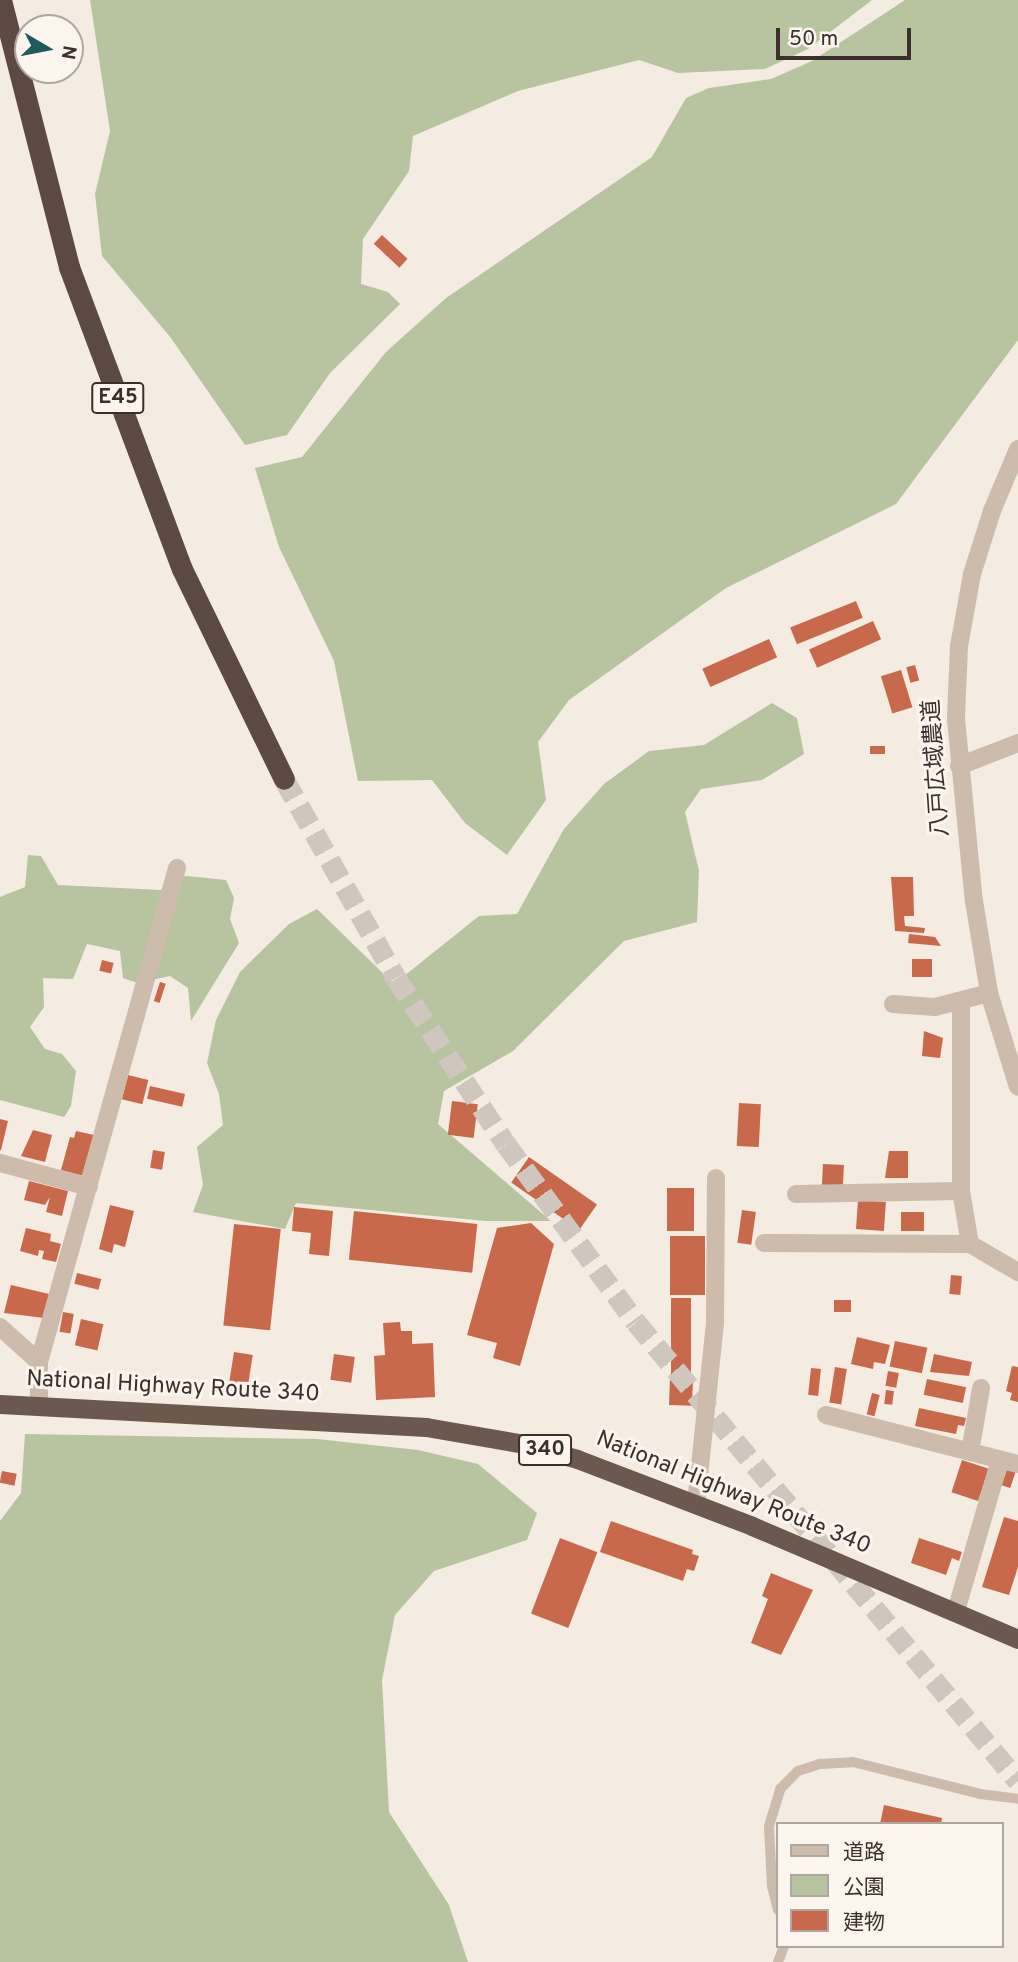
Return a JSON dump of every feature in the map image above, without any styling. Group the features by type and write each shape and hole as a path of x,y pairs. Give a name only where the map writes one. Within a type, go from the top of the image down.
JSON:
{"highway":[{"name":"E45","path":"1,0 69,267 182,569 284,779"},
{"name":"National Highway Route 340","path":"0,1404 462,1431 577,1458 956,1611 1018,1640"}],"street":[{"name":"八戸広域農道","path":"1018,449 992,511 970,586 959,646 959,766 989,993 1018,1087"},
{"path":"959,766 1018,743"},
{"path":"39,1405 39,1362 177,868"},
{"path":"893,1004 961,1003 989,993"},
{"path":"961,1003 961,1191 970,1244"},
{"path":"0,1163 89,1187"},
{"path":"696,1504 715,1322 716,1178"},
{"path":"796,1195 961,1191"},
{"path":"764,1243 970,1244 1018,1272"},
{"path":"0,1327 39,1362"},
{"path":"970,1452 981,1388"},
{"path":"826,1415 1018,1464"},
{"path":"956,1611 1000,1460"}],"lane":[{"path":"776,1902 772,1886 769,1826 780,1789 798,1771 820,1763 853,1762 980,1794 1018,1799"}],"green space":[{"path":"90,0 872,0 808,49 765,69 678,73 639,60 518,91 413,136 409,171 363,239 361,284 388,292 400,304 330,373 287,435 245,445 171,338 102,256 95,194 110,131"},
{"path":"905,0 1018,0 1018,340 896,504 726,588 569,700 538,742 546,800 507,855 465,823 432,780 358,781 334,661 279,547 255,468 302,457 386,352 446,298 652,157 686,98 709,88 771,79 812,61"},
{"path":"772,703 797,718 804,754 762,780 701,789 685,812 699,871 697,922 624,941 513,1051 444,1091 438,1124 551,1221 486,1221 296,1203 285,1229 193,1212 203,1185 197,1147 223,1125 219,1094 207,1063 216,1020 240,972 289,924 317,909 394,984 479,916 517,914 564,829 604,784 649,751 704,745"},
{"path":"28,855 41,856 58,885 161,890 185,876 226,880 234,898 230,919 239,943 191,1021 188,988 170,976 137,983 123,978 120,951 87,944 73,979 43,978 44,1007 30,1027 45,1049 62,1054 76,1071 71,1106 64,1117 0,1100 0,897 25,887"},
{"path":"25,1434 317,1439 418,1450 478,1464 537,1513 527,1540 434,1571 395,1615 382,1680 389,1812 449,1905 468,1962 0,1962 0,1521 21,1493"}],"building":[{"path":"382,235 408,259 399,268 374,244"},
{"path":"856,601 863,618 797,644 790,628"},
{"path":"873,621 881,639 817,668 809,649"},
{"path":"769,639 777,657 710,687 702,669"},
{"path":"915,665 919,680 910,683 906,667"},
{"path":"901,670 912,707 892,713 881,676"},
{"path":"870,746 885,746 885,754 870,754"},
{"path":"891,877 913,877 914,916 904,916 905,926 925,928 924,933 895,931"},
{"path":"909,934 935,937 941,946 908,943"},
{"path":"912,959 932,959 932,977 912,977"},
{"path":"102,960 114,963 111,974 99,971"},
{"path":"160,982 166,984 160,1003 154,1001"},
{"path":"924,1031 943,1038 940,1058 922,1056"},
{"path":"128,1075 148,1080 142,1104 122,1099"},
{"path":"150,1086 185,1094 182,1107 147,1099"},
{"path":"452,1101 478,1104 474,1138 448,1135"},
{"path":"739,1103 761,1104 759,1147 737,1146"},
{"path":"0,1119 8,1121 1,1150 0,1150"},
{"path":"33,1130 52,1135 45,1162 21,1156"},
{"path":"76,1131 94,1135 84,1176 61,1170 70,1137 74,1138"},
{"path":"153,1150 165,1152 162,1170 150,1168"},
{"path":"889,1151 908,1151 908,1178 885,1178"},
{"path":"529,1157 597,1205 579,1230 511,1182"},
{"path":"823,1164 844,1165 843,1187 822,1186"},
{"path":"29,1181 68,1191 62,1216 46,1212 50,1197 45,1205 24,1200"},
{"path":"667,1188 694,1188 694,1231 667,1231"},
{"path":"858,1200 886,1202 884,1231 856,1229"},
{"path":"110,1205 134,1211 125,1247 114,1244 112,1253 99,1249"},
{"path":"294,1207 333,1211 329,1256 309,1254 311,1233 292,1231"},
{"path":"742,1210 756,1212 751,1245 737,1243"},
{"path":"354,1211 477,1224 472,1273 349,1260"},
{"path":"901,1212 924,1212 924,1231 901,1231"},
{"path":"531,1223 554,1244 520,1366 493,1358 497,1343 467,1335 497,1228"},
{"path":"234,1224 281,1229 270,1330 223,1325"},
{"path":"26,1228 51,1234 50,1241 61,1244 56,1262 42,1259 44,1251 39,1250 38,1256 20,1251"},
{"path":"670,1236 705,1236 705,1295 670,1295"},
{"path":"77,1273 101,1279 99,1290 74,1284"},
{"path":"951,1275 962,1276 960,1295 949,1294"},
{"path":"11,1285 49,1294 44,1318 4,1313"},
{"path":"671,1298 691,1298 691,1374 671,1374"},
{"path":"834,1300 851,1300 851,1312 834,1312"},
{"path":"63,1312 74,1314 70,1334 60,1332"},
{"path":"81,1319 103,1324 97,1350 75,1345"},
{"path":"400,1322 401,1331 412,1331 412,1344 433,1343 435,1397 376,1400 374,1356 385,1355 383,1323"},
{"path":"857,1337 890,1345 885,1364 874,1362 873,1369 851,1364"},
{"path":"895,1341 927,1348 922,1373 890,1366"},
{"path":"234,1352 253,1355 247,1393 228,1391"},
{"path":"334,1354 355,1357 351,1383 330,1380"},
{"path":"934,1354 972,1362 969,1376 930,1372"},
{"path":"1012,1366 1018,1367 1018,1402 1010,1400 1012,1393 1006,1391"},
{"path":"835,1367 847,1369 841,1404 829,1403"},
{"path":"811,1368 821,1369 818,1396 808,1395"},
{"path":"888,1371 899,1373 896,1388 885,1386"},
{"path":"670,1377 693,1378 692,1406 669,1405"},
{"path":"927,1379 966,1387 963,1403 924,1395"},
{"path":"886,1390 894,1391 892,1405 884,1404"},
{"path":"872,1393 880,1395 874,1416 867,1414"},
{"path":"919,1408 966,1418 964,1426 958,1425 956,1434 915,1426"},
{"path":"962,1460 989,1469 978,1501 951,1492"},
{"path":"1007,1469 1016,1472 1010,1488 1002,1485"},
{"path":"2,1471 17,1474 14,1486 0,1483"},
{"path":"1004,1517 1018,1521 1018,1567 1009,1595 982,1587"},
{"path":"611,1521 693,1550 692,1554 699,1556 694,1571 687,1569 683,1581 600,1552"},
{"path":"560,1538 597,1552 568,1628 531,1614"},
{"path":"919,1538 962,1552 959,1561 952,1558 946,1575 911,1563"},
{"path":"771,1573 813,1590 781,1655 751,1643 768,1599 762,1596"},
{"path":"884,1805 942,1818 941,1822 880,1822"}],"tunnel":[{"path":"284,779 396,978 506,1144 636,1322 1018,1781"}]}
